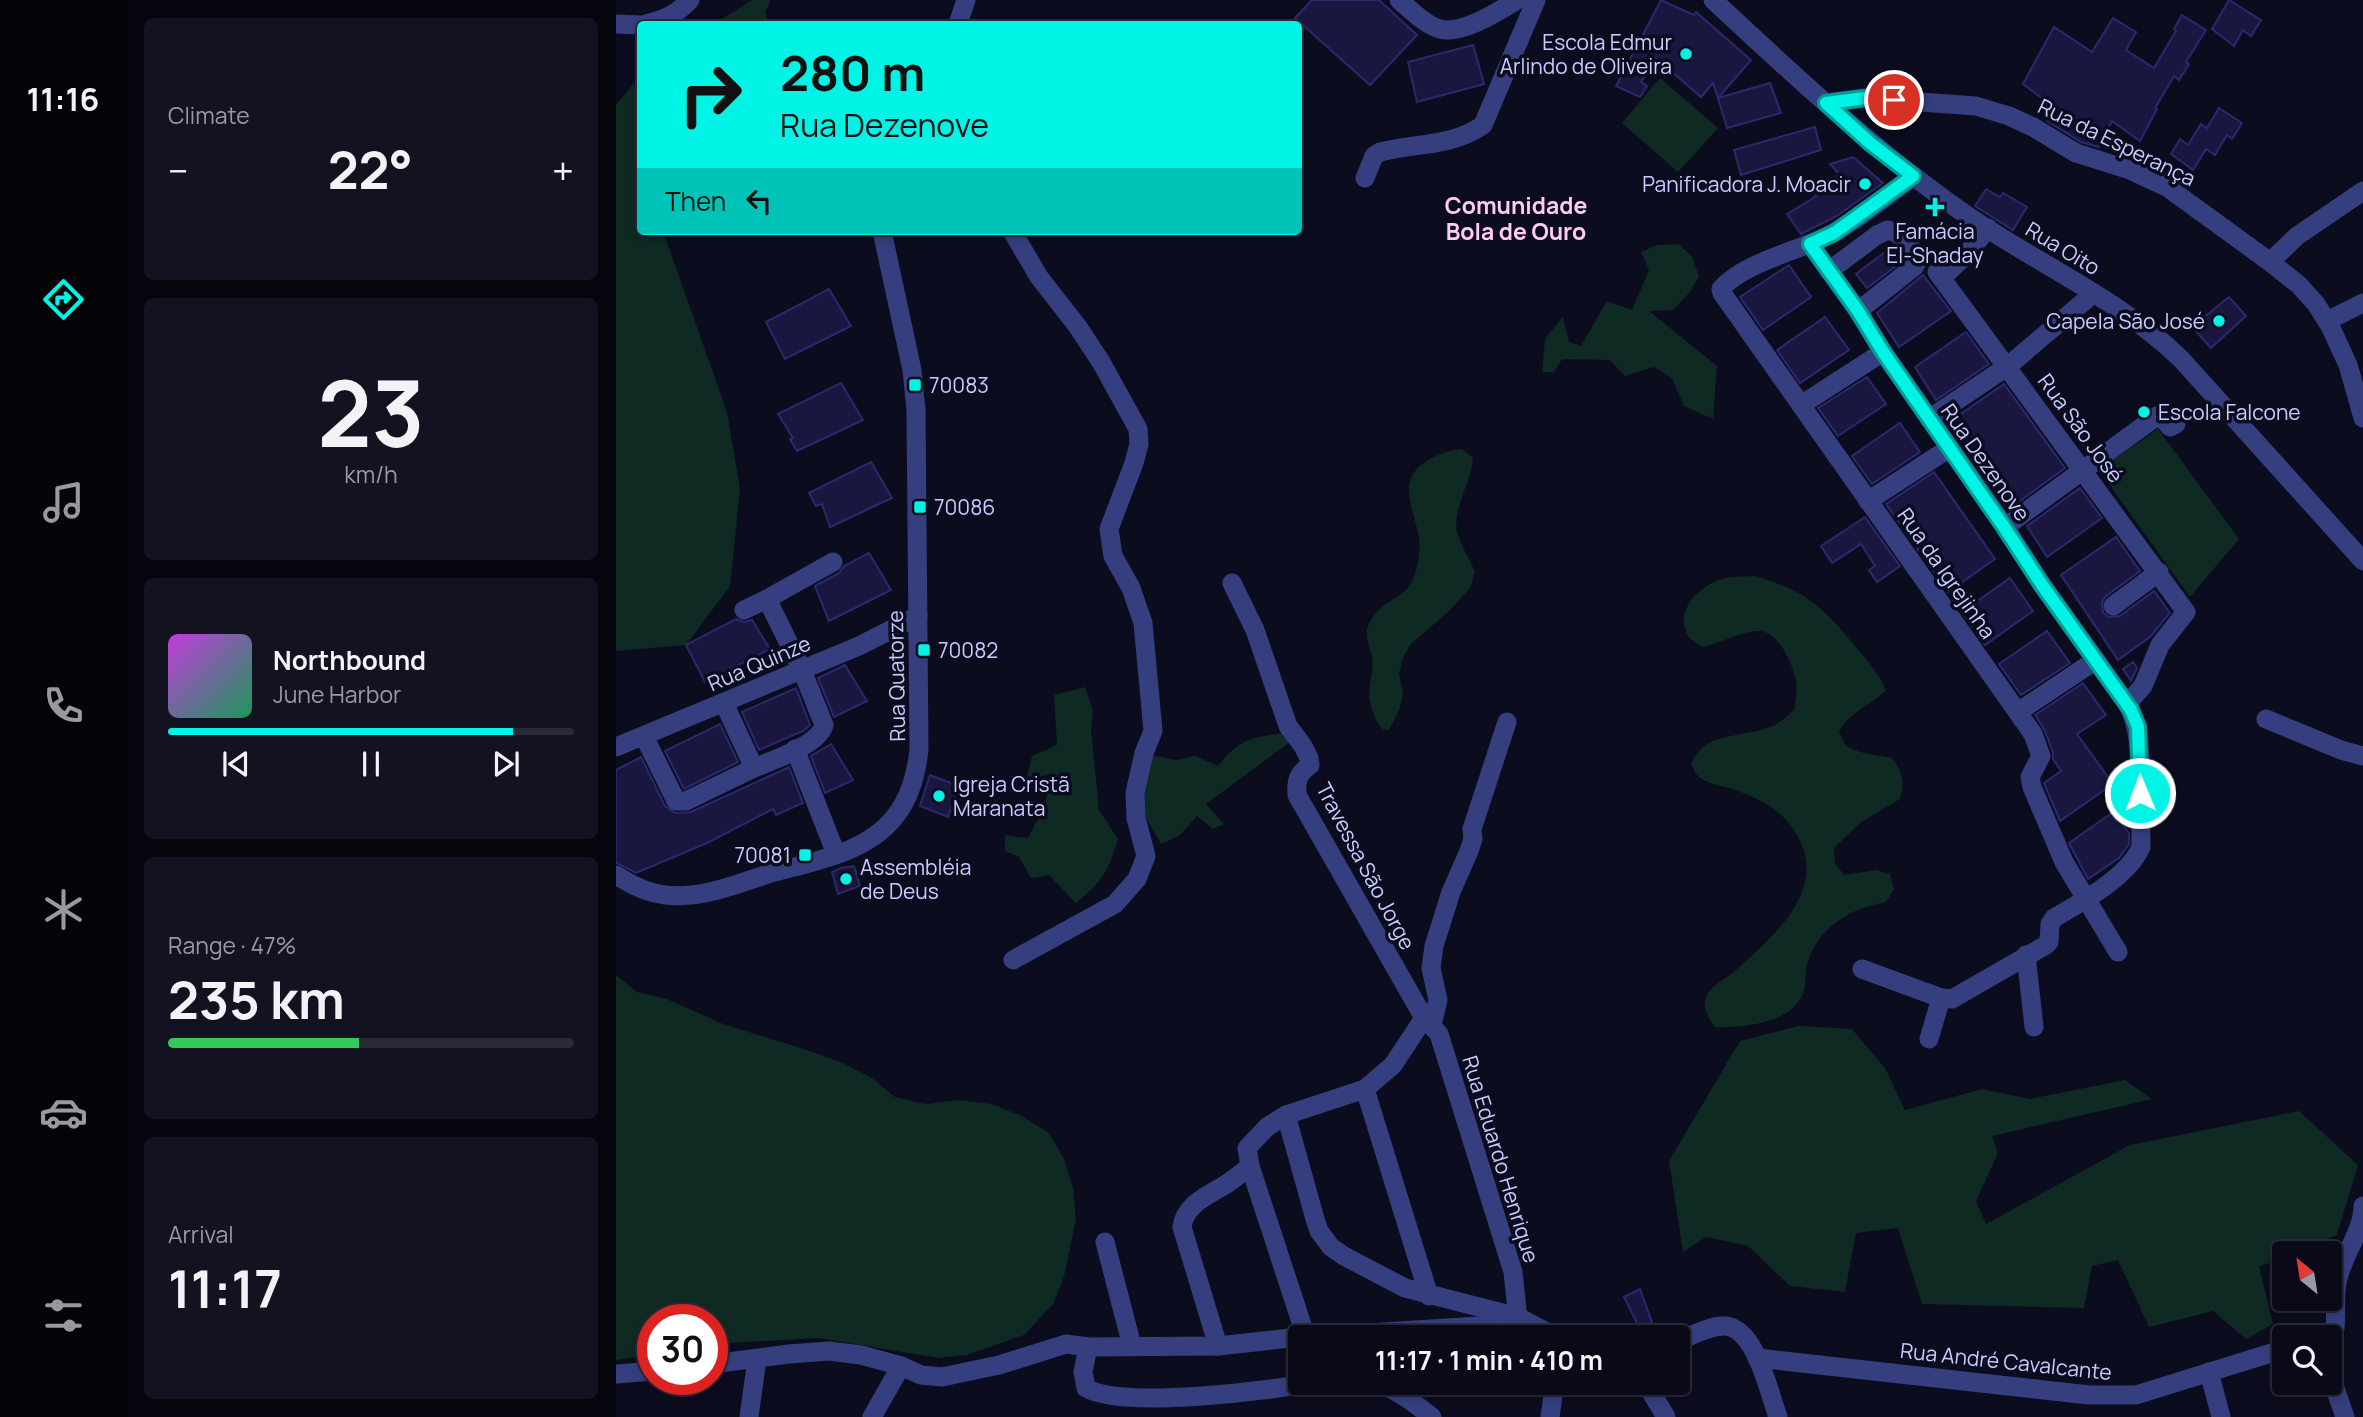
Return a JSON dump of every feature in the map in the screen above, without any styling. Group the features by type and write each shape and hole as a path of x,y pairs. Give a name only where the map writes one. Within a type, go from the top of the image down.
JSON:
{"street":[{"path":"657,21 668,18 690,0"},
{"path":"959,21 966,0"},
{"path":"1399,0 1441,30 1457,29 1482,20 1517,0"},
{"path":"1365,178 1374,156 1380,152 1455,139 1472,133 1483,125 1536,0"},
{"name":"Rua Oito","path":"1713,0 1870,143 1913,176 1988,228 2094,293 2152,333 2181,359 2363,561"},
{"path":"616,24 637,25"},
{"name":"Rua da Esperança","path":"1826,103 1880,98 1976,106 2033,127 2076,153 2130,170 2167,187 2299,285 2327,321 2359,390 2363,418"},
{"path":"1810,244 1834,233 1913,176"},
{"path":"2270,262 2297,236 2363,191"},
{"name":"Rua São José","path":"1988,228 1974,247 1940,275 2186,612 2160,645 2143,686 2127,704"},
{"path":"1829,271 1877,235 1888,230 1899,234 1915,254 1917,262 1914,267 1858,311"},
{"name":"Rua Quatorze","path":"616,875 634,886 662,895 688,896 715,892 836,854 878,834 894,819 908,797 916,774 919,750 916,410 912,370 884,235"},
{"path":"1013,960 1115,904 1137,880 1146,856 1136,818 1135,793 1141,762 1153,731 1143,624 1135,596 1113,556 1109,529 1134,463 1139,444 1138,429 1101,362 1039,276 1014,235"},
{"name":"Rua Dezenove","path":"1810,244 1858,311 1948,449 2135,718 2139,739 2141,847 2136,859 2086,899"},
{"name":"Rua da Igrejinha","path":"1810,244 1778,255 1730,281 1721,289 1724,297 2033,734 2041,756 2030,777 2032,788 2064,862 2118,952"},
{"path":"1929,419 2008,366 2094,293"},
{"path":"2327,321 2363,303"},
{"path":"1801,405 1883,352"},
{"path":"2004,527 2157,416 2171,427 2176,424"},
{"path":"1868,501 1948,449"},
{"path":"744,610 833,562"},
{"path":"2113,606 2159,572"},
{"name":"Travessa São Jorge","path":"1232,583 1255,630 1288,726 1310,758 1310,765 1296,780 1297,795 1428,1022"},
{"path":"644,736 676,801 686,800 818,737 824,725 802,670 767,598"},
{"name":"Rua Quinze","path":"616,747 859,646 918,616"},
{"path":"2018,712 2096,660"},
{"path":"724,703 754,768"},
{"path":"2266,719 2341,750 2363,756"},
{"path":"1299,1325 1250,1166 1247,1148 1267,1127 1286,1115 1364,1089 1393,1065 1428,1022 1438,1000 1432,968 1437,929 1469,851 1473,839 1472,829 1507,722"},
{"path":"795,750 836,854"},
{"path":"1862,969 1941,998 1952,999 2049,942 2050,924 2054,918 2086,899"},
{"path":"2026,955 2034,1027"},
{"path":"1929,1039 1941,998"},
{"name":"Rua Eduardo Henrique","path":"1428,1022 1439,1034 1513,1272 1518,1318"},
{"path":"1364,1089 1429,1296"},
{"path":"1286,1115 1315,1219 1324,1239 1344,1256 1405,1289 1518,1318 1532,1325"},
{"path":"1218,1346 1182,1227 1183,1217 1208,1193 1226,1184 1250,1166"},
{"path":"2335,1325 2338,1277 2345,1254 2360,1227 2363,1206"},
{"path":"1105,1242 1132,1346"},
{"path":"1504,1325 1511,1324 1518,1318"},
{"path":"1690,1337 1726,1326 1736,1329 1748,1339 1777,1417"},
{"path":"728,1362 829,1352 861,1355 901,1366 921,1375 942,1377 999,1365 1058,1345 1088,1348 1218,1346 1288,1339"},
{"path":"1088,1348 1083,1380 1086,1388 1101,1393 1144,1397 1206,1396 1288,1386"},
{"name":"Rua André Cavalcante","path":"1757,1358 2113,1396 2136,1395 2272,1352"},
{"path":"749,1417 757,1359"},
{"path":"867,1416 901,1366"},
{"path":"616,1374 637,1372"},
{"path":"2209,1373 2221,1417"},
{"path":"1403,1395 1432,1417"},
{"path":"1550,1417 1553,1395"},
{"path":"1653,1395 1666,1417"},
{"path":"2337,1395 2345,1417"}],"green space":[{"path":"752,0 771,0 765,12 768,21 719,21"},
{"path":"1660,78 1718,128 1678,172 1622,123"},
{"path":"637,80 637,235 664,235 727,412 740,489 730,586 686,645 616,651 616,105"},
{"path":"1678,244 1692,256 1699,277 1673,310 1649,311 1717,366 1713,419 1684,406 1672,378 1654,367 1625,376 1610,360 1562,359 1554,372 1542,372 1545,339 1563,317 1569,342 1581,346 1607,301 1632,310 1649,270 1641,252 1657,245"},
{"path":"2158,429 2239,539 2190,597 2099,470"},
{"path":"1462,449 1473,458 1456,523 1457,532 1475,572 1470,588 1449,611 1410,645 1399,673 1403,693 1400,708 1389,730 1382,729 1370,702 1373,663 1367,628 1378,610 1407,588 1416,571 1419,543 1410,497 1411,477 1431,459 1448,451"},
{"path":"1755,576 1801,594 1822,610 1868,662 1886,690 1848,719 1839,732 1846,746 1860,752 1892,758 1902,778 1900,799 1860,823 1834,848 1835,863 1844,875 1876,870 1890,874 1894,889 1886,902 1860,909 1827,930 1812,951 1802,996 1786,1013 1751,1025 1715,1027 1706,1010 1708,993 1778,930 1799,898 1805,882 1806,864 1802,845 1781,815 1752,796 1702,779 1696,774 1691,763 1705,746 1714,741 1771,727 1794,710 1797,689 1795,677 1787,656 1772,636 1753,631 1702,647 1690,638 1685,628 1686,609 1697,593 1705,587 1726,578"},
{"path":"1085,687 1093,711 1091,729 1099,810 1118,839 1103,875 1076,903 1049,875 1031,878 1019,857 1005,851 1005,835 1028,838 1045,805 1051,774 1026,780 1032,756 1057,745 1054,695"},
{"path":"1284,733 1290,742 1206,804 1224,824 1213,829 1197,816 1180,835 1161,844 1142,811 1151,755 1176,760 1195,756 1218,766 1232,750 1246,741"},
{"path":"616,975 637,992 667,999 723,1024 843,1063 872,1078 895,1097 925,1104 957,1100 992,1104 1022,1116 1049,1133 1064,1159 1073,1188 1076,1219 1064,1277 1053,1304 1024,1335 967,1355 938,1358 819,1338 728,1343 728,1304 637,1304 637,1357 616,1360"},
{"path":"1799,1026 1852,1029 1885,1068 1905,1110 1982,1089 2030,1099 2125,1080 2152,1099 1992,1136 1998,1153 1976,1201 1986,1224 2130,1145 2299,1111 2358,1165 2337,1235 2322,1241 2272,1241 2272,1262 2259,1267 2273,1324 2246,1339 2213,1311 2149,1327 2118,1260 2092,1266 2084,1308 1922,1304 1898,1228 1856,1233 1845,1292 1790,1286 1748,1246 1706,1237 1683,1252 1669,1161 1740,1041"}],"building":[{"path":"1312,0 1379,0 1417,35 1370,85 1302,24 1302,21 1295,18"},
{"path":"1661,0 1694,15 1696,12 1751,60 1718,98 1713,83 1701,97 1656,58 1641,82 1647,86 1640,97 1616,86"},
{"path":"2229,0 2261,20 2251,36 2243,30 2234,46 2212,29"},
{"path":"2182,15 2206,30 2186,62 2189,64 2179,80 2174,76 2140,141 2112,121 2099,147 2081,142 2047,121 2054,109 2023,84 2054,27 2092,52 2113,18 2136,32 2126,50 2154,68 2176,31 2174,29"},
{"path":"1473,45 1484,84 1417,102 1408,62"},
{"path":"1770,83 1781,113 1727,128 1718,98"},
{"path":"2219,108 2242,123 2232,139 2227,135 2215,155 2206,149 2193,170 2171,154 2180,139 2188,145 2201,124 2207,128"},
{"path":"1815,127 1821,150 1741,175 1734,150"},
{"path":"1853,157 1883,183 1837,216 1801,234 1787,214 1812,199 1839,174 1830,164"},
{"path":"1986,189 2000,197 2003,193 2027,207 2013,230 1975,206"},
{"path":"1893,246 1904,260 1867,288 1856,274"},
{"path":"1789,265 1811,297 1763,330 1740,297"},
{"path":"1923,275 1951,311 1899,347 1877,313"},
{"path":"829,289 851,326 785,359 766,322"},
{"name":"Capela São José","path":"2229,297 2246,316 2211,348 2192,327"},
{"path":"1825,317 1849,350 1800,383 1777,350"},
{"path":"1966,332 1989,364 1936,400 1915,367"},
{"path":"1867,377 1886,404 1838,436 1818,408"},
{"path":"841,383 863,420 797,451 790,439 793,438 778,414"},
{"path":"2004,384 2065,468 2013,506 1952,420"},
{"path":"1900,423 1920,452 1872,484 1852,456"},
{"path":"871,462 892,498 830,527 822,504 816,506 809,493"},
{"path":"1934,472 1995,559 1948,592 1886,504"},
{"path":"2080,488 2102,518 2047,557 2027,526"},
{"path":"1865,517 1900,566 1877,582 1869,570 1875,566 1861,544 1832,563 1821,546"},
{"path":"2116,537 2140,571 2105,597 2102,602 2103,613 2109,617 2120,616 2154,591 2170,613 2150,637 2118,660 2061,575"},
{"path":"869,553 891,590 829,621 815,586"},
{"path":"2010,578 2033,611 1985,645 1962,612"},
{"path":"736,619 744,622 752,620 770,649 705,682 686,645"},
{"path":"2047,631 2070,663 2021,695 1999,664"},
{"path":"2133,662 2137,668 2131,681 2123,669"},
{"path":"845,665 867,701 834,717 818,678"},
{"path":"2083,683 2106,715 2077,734 2113,784 2060,821 2044,783 2061,771 2053,759 2044,729 2035,715"},
{"path":"796,688 810,725 803,731 759,750 742,712"},
{"path":"720,724 738,762 684,789 665,751"},
{"path":"831,744 853,780 825,793 811,756"},
{"path":"641,757 665,806 675,813 691,812 789,767 803,803 776,815 773,809 707,843 636,873 616,863 616,770"},
{"name":"Igreja Cristã Maranata","path":"930,775 959,786 948,817 920,806"},
{"path":"2113,812 2129,833 2129,844 2119,858 2088,879 2069,843"},
{"name":"Assembléia de Deus","path":"854,866 860,886 838,894 832,872"},
{"path":"1640,1289 1653,1325 1638,1325 1624,1297"}],"place":[{"name":"Escola Edmur Arlindo de Oliveira","path":"1686,54"},
{"name":"Panificadora J. Moacir","path":"1865,184"},
{"name":"Famácia El-Shaday","path":"1935,207"},
{"name":"Capela São José","path":"2219,321"},
{"name":"70083","path":"915,385"},
{"name":"Escola Falcone","path":"2144,412"},
{"name":"70086","path":"920,507"},
{"name":"70082","path":"924,650"},
{"name":"Igreja Cristã Maranata","path":"939,796"},
{"name":"70081","path":"805,855"},
{"name":"Assembléia de Deus","path":"846,879"}],"district":[{"name":"Comunidade Bola de Ouro","path":"1516,218"}],"route":[{"path":"1894,100 1865,98 1826,103 1870,143 1913,176 1834,233 1810,244 1858,311 1948,449 2131,710 2138,727 2140,793"}]}
